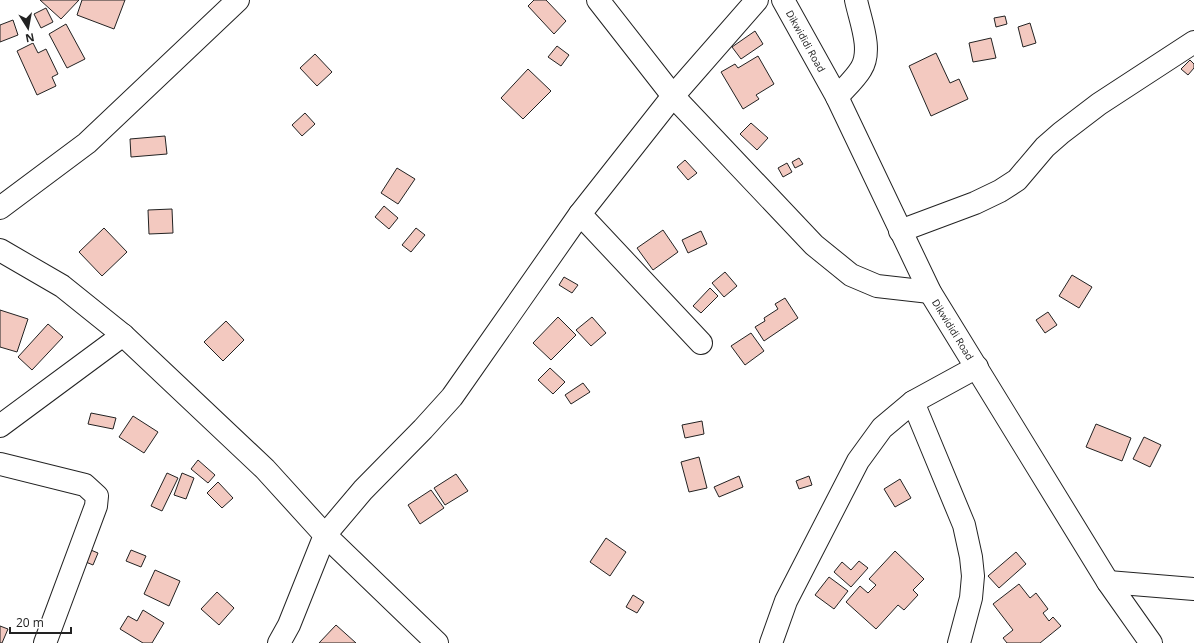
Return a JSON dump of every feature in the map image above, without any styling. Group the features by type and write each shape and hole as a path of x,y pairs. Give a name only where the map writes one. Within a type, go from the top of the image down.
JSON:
{"street":[{"path":"0,208 87,143 238,0"},
{"path":"598,0 673,96 814,245 851,274 877,286 930,292"},
{"path":"279,643 289,625 325,535 363,490 452,397 580,214 673,96 757,0"},
{"name":"Dikwididi Road","path":"783,0 837,97 930,292 977,366 1108,582 1151,643"},
{"path":"837,97 861,69 866,58 865,39 856,0"},
{"path":"900,231 975,203 1000,191 1017,180 1045,147 1061,133 1099,104 1194,42"},
{"path":"580,214 701,343"},
{"path":"0,250 62,286 123,335 265,469 325,535 437,643"},
{"path":"0,426 123,335"},
{"path":"771,643 786,601 858,461 882,428 913,402 977,366"},
{"path":"913,402 964,525 971,557 973,576 971,598 959,643"},
{"path":"0,464 84,485 97,496 96,506 45,643"},
{"path":"1108,582 1194,588"}],"building":[{"path":"40,0 79,0 61,19"},
{"path":"82,0 125,0 114,29 77,15"},
{"path":"534,0 546,0 566,21 554,34 528,6"},
{"path":"46,8 53,22 41,28 34,14"},
{"path":"1005,16 1007,24 996,27 994,18"},
{"path":"13,20 18,35 0,42 0,25"},
{"path":"1030,23 1036,43 1023,47 1018,27"},
{"path":"66,24 85,59 67,68 49,34"},
{"path":"755,31 763,44 741,59 732,47"},
{"path":"991,38 996,58 973,62 969,43"},
{"path":"33,43 38,53 46,49 58,74 52,77 56,86 37,95 17,51"},
{"path":"557,46 569,55 561,66 548,57"},
{"path":"936,53 950,83 959,79 968,99 931,116 909,66"},
{"path":"315,54 332,72 317,86 300,68"},
{"path":"758,56 774,84 756,95 759,99 743,109 721,72 735,64 738,68"},
{"path":"1190,60 1194,64 1194,68 1188,75 1181,69"},
{"path":"528,69 551,91 523,119 501,98"},
{"path":"305,113 315,124 302,136 292,125"},
{"path":"751,123 768,138 757,150 740,134"},
{"path":"165,136 167,154 131,157 130,139"},
{"path":"799,158 803,164 795,168 792,162"},
{"path":"685,160 697,173 688,180 677,167"},
{"path":"787,163 792,172 783,177 778,168"},
{"path":"397,168 415,179 398,204 381,193"},
{"path":"384,206 398,218 389,229 375,217"},
{"path":"172,209 173,233 149,234 148,210"},
{"path":"104,228 127,252 102,276 79,252"},
{"path":"416,228 425,235 411,252 402,245"},
{"path":"663,230 678,252 653,270 637,248"},
{"path":"701,231 707,244 688,253 682,240"},
{"path":"725,272 737,286 724,297 712,283"},
{"path":"1072,275 1092,287 1079,308 1059,296"},
{"path":"564,277 578,285 572,293 559,285"},
{"path":"710,288 718,296 701,313 693,306"},
{"path":"785,298 798,318 764,341 755,327 765,321 764,318 778,309 775,304"},
{"path":"0,310 28,319 17,352 0,347"},
{"path":"1048,312 1057,325 1045,333 1036,320"},
{"path":"558,317 576,335 551,360 533,343"},
{"path":"592,317 606,333 591,346 576,330"},
{"path":"226,321 244,340 223,361 204,342"},
{"path":"48,324 63,337 32,370 18,357"},
{"path":"751,333 764,351 745,365 731,346"},
{"path":"550,368 565,382 553,394 538,380"},
{"path":"583,383 590,392 571,404 565,395"},
{"path":"91,413 116,418 113,429 88,424"},
{"path":"133,416 158,432 144,453 119,437"},
{"path":"702,421 704,434 685,438 682,425"},
{"path":"1096,424 1131,438 1122,461 1086,447"},
{"path":"1144,437 1161,445 1150,467 1133,459"},
{"path":"699,457 707,488 689,492 681,462"},
{"path":"198,460 215,475 208,483 191,469"},
{"path":"167,473 178,478 162,511 151,506"},
{"path":"182,473 194,478 186,499 174,495"},
{"path":"456,474 468,491 445,505 434,488"},
{"path":"739,476 743,487 719,497 714,487"},
{"path":"809,476 812,485 799,489 796,481"},
{"path":"900,479 911,498 895,507 884,489"},
{"path":"218,482 233,498 222,508 207,493"},
{"path":"431,490 444,508 420,524 408,505"},
{"path":"606,538 626,552 610,576 590,562"},
{"path":"86,548 98,553 93,565 81,560"},
{"path":"131,550 146,556 141,567 126,561"},
{"path":"895,551 924,579 913,590 918,595 904,610 898,605 876,629 846,602 860,586 868,593 876,585 869,579"},
{"path":"1016,552 1026,564 999,588 988,576"},
{"path":"859,561 868,568 851,587 834,572 842,562 851,570"},
{"path":"155,570 180,581 169,606 144,594"},
{"path":"829,577 848,591 834,609 815,595"},
{"path":"1019,584 1030,598 1036,593 1048,609 1043,613 1049,621 1053,617 1061,626 1040,643 1007,643 1003,638 1013,630 993,604"},
{"path":"217,592 234,608 219,625 201,609"},
{"path":"633,595 644,602 637,613 626,607"},
{"path":"143,610 164,623 152,643 143,643 120,629 128,616 137,621"},
{"path":"336,625 356,643 319,643"},
{"path":"0,626 8,629 2,643 0,643"}]}
